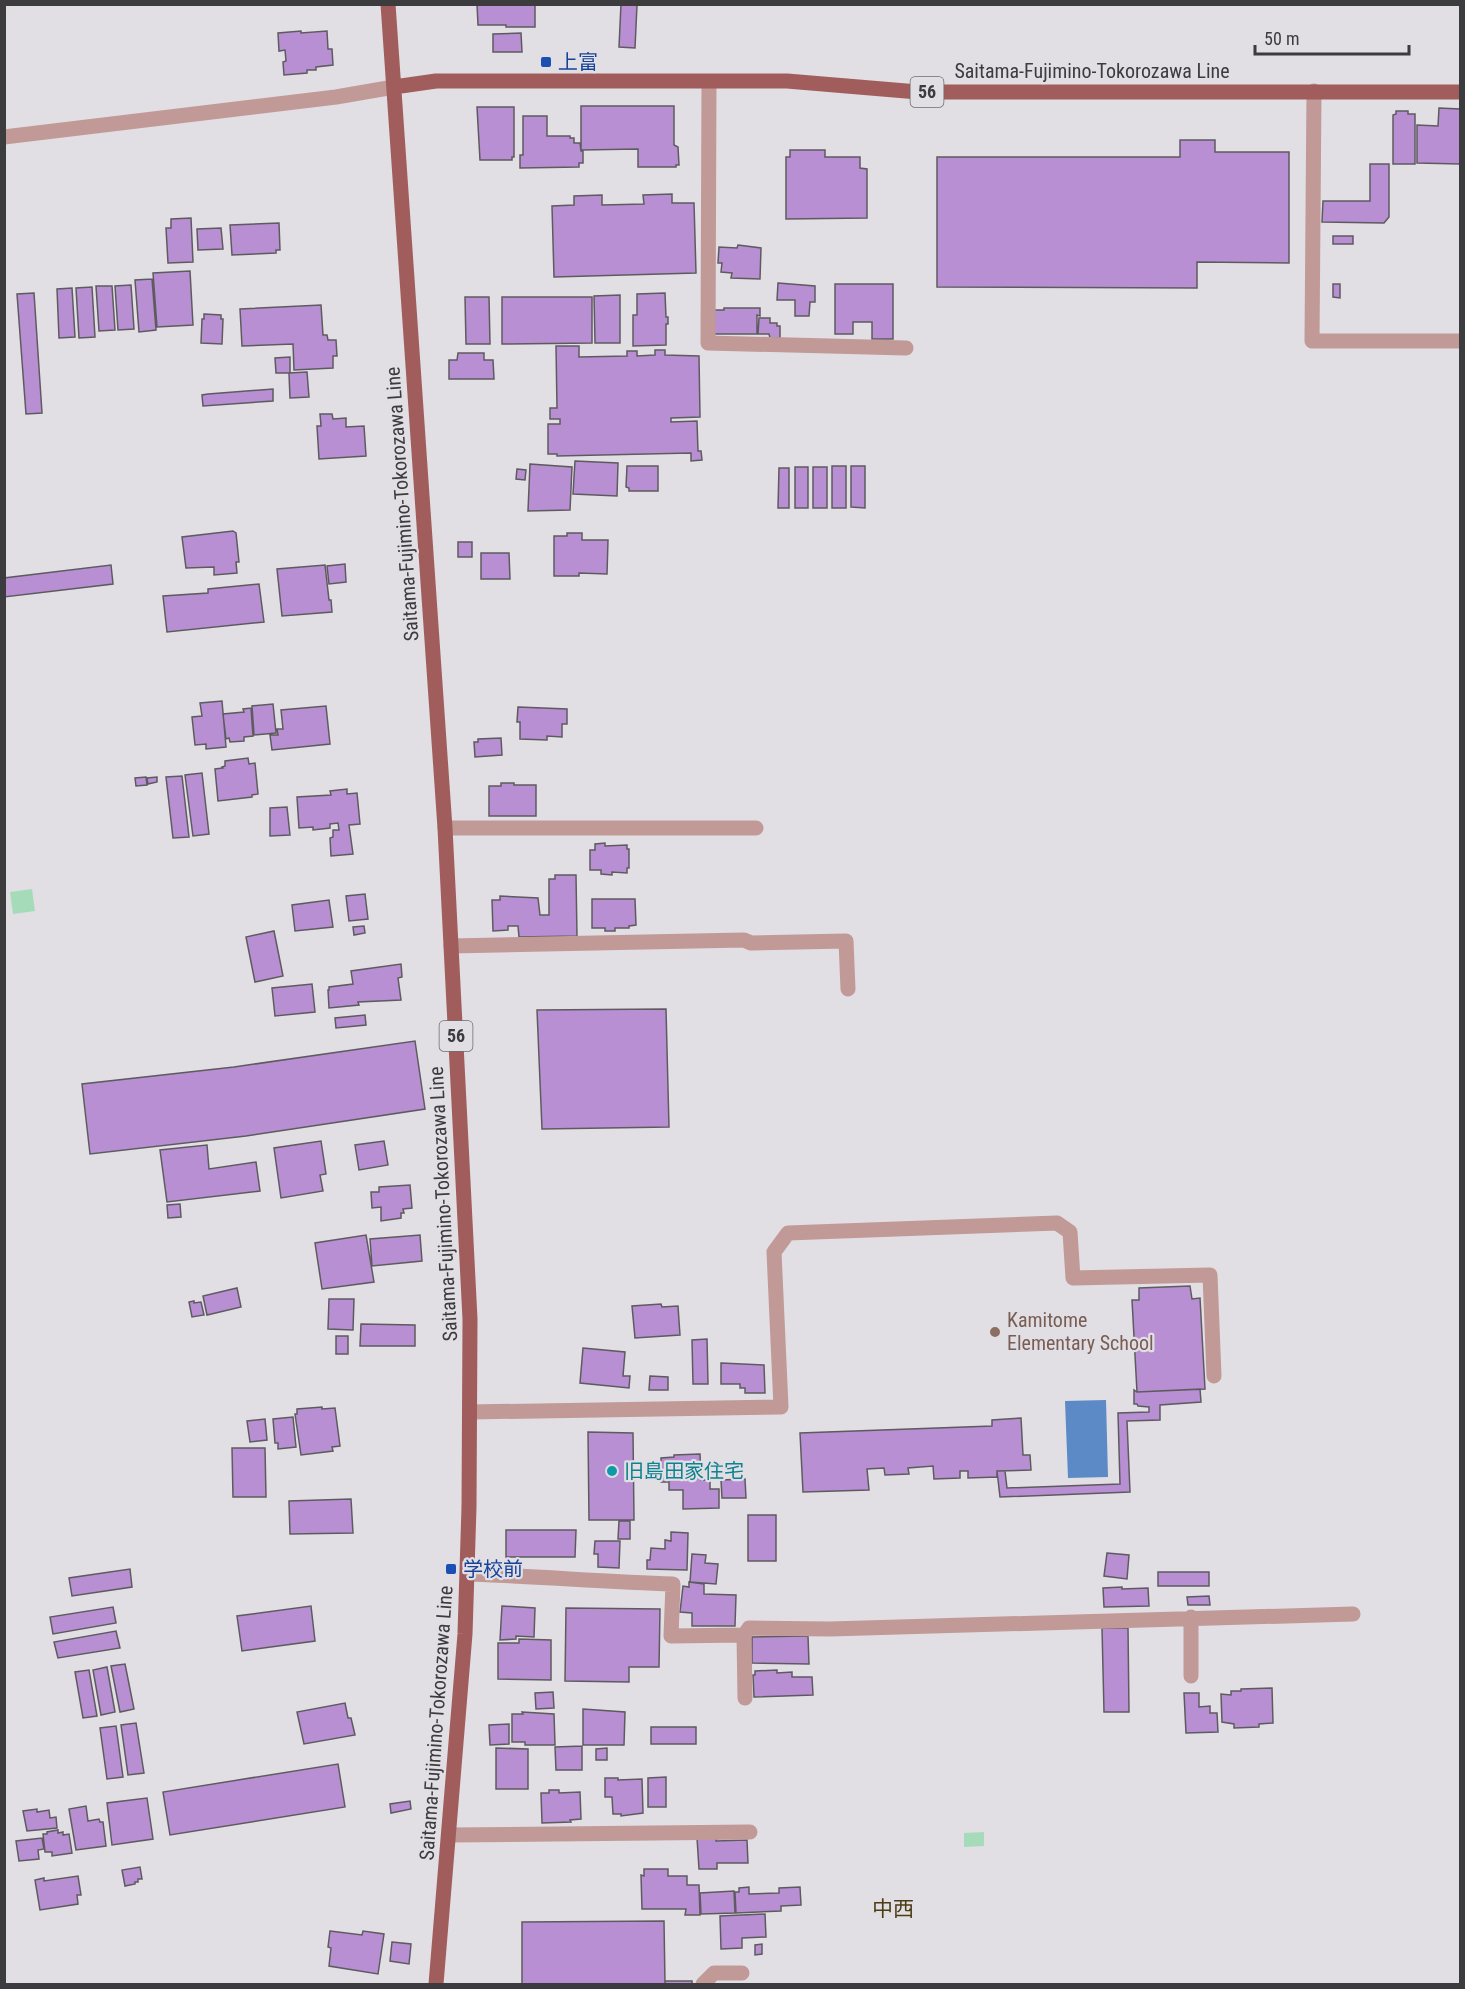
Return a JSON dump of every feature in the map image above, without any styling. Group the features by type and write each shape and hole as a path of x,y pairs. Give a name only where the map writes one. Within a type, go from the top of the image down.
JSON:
{"main road":[{"path":"388,4 394,87"},
{"name":"Saitama-Fujimino-Tokorozawa Line","path":"436,1984 465,1645 470,1412 468,1283 445,828 394,87 436,81 788,81 918,92 1461,92"}],"street":[{"path":"709,82 708,343 906,348"},
{"path":"4,137 336,97 394,87"},
{"path":"1314,91 1312,341 1461,341"},
{"path":"445,828 756,828"},
{"path":"451,946 744,940 751,943 846,941 848,989"},
{"path":"470,1412 781,1407 774,1252 788,1233 1057,1223 1070,1232 1073,1278 1210,1275 1214,1376"},
{"path":"468,1574 673,1584 671,1636 744,1635"},
{"path":"746,1698 744,1635 749,1628 830,1629 1353,1614"},
{"path":"1191,1617 1191,1676"},
{"path":"450,1835 750,1832"},
{"path":"703,1984 714,1973 742,1973"}],"green space":[{"path":"32,889 35,911 13,914 10,892"},
{"path":"984,1832 984,1846 964,1847 964,1833"}],"water":[{"path":"1106,1400 1108,1477 1068,1478 1065,1401"}],"building":[{"path":"477,4 535,4 535,27 478,25"},
{"path":"621,4 637,5 635,48 619,47"},
{"path":"301,31 301,33 327,31 328,49 332,49 333,65 316,67 316,70 307,70 307,73 284,75 285,50 279,51 278,33"},
{"path":"521,33 522,52 493,52 493,34"},
{"path":"581,106 674,106 674,145 678,147 679,165 676,167 638,167 638,149 581,150"},
{"path":"477,107 514,107 514,157 512,160 480,160"},
{"path":"1439,108 1460,109 1460,164 1417,163 1417,125 1438,126"},
{"path":"1396,111 1408,111 1408,114 1415,114 1415,164 1393,164 1393,115"},
{"path":"523,116 547,116 547,136 574,138 574,143 580,143 581,151 583,151 583,163 579,163 579,167 520,168 520,155 523,155"},
{"path":"1180,140 1215,140 1215,152 1289,152 1289,263 1197,262 1197,288 937,287 937,157 1180,157"},
{"path":"790,150 825,150 825,157 860,157 860,168 867,169 867,218 786,219 786,157 790,157"},
{"path":"1370,164 1389,164 1389,217 1384,223 1322,222 1323,201 1370,201"},
{"path":"672,194 672,203 694,203 696,273 554,277 552,206 574,205 574,196 602,195 602,205 644,204 643,195"},
{"path":"191,218 193,262 168,263 166,228 171,228 171,219"},
{"path":"279,223 280,250 276,250 276,253 232,255 230,225"},
{"path":"221,228 223,249 198,250 197,229"},
{"path":"1333,236 1353,236 1353,244 1333,244"},
{"path":"738,245 761,248 760,279 731,278 732,273 721,272 722,263 718,263 719,247 737,248"},
{"path":"190,271 193,325 157,327 153,273"},
{"path":"152,279 156,330 139,332 135,280"},
{"path":"778,283 815,286 815,302 810,302 809,316 795,316 795,300 777,300"},
{"path":"835,284 893,284 893,339 872,339 872,322 853,322 853,334 835,334"},
{"path":"1333,284 1340,284 1340,298 1333,297"},
{"path":"131,285 134,329 118,330 115,286"},
{"path":"96,286 112,286 115,330 99,331"},
{"path":"92,287 95,337 79,338 76,288"},
{"path":"72,288 75,337 59,338 57,289"},
{"path":"34,293 42,413 26,414 17,294"},
{"path":"665,293 666,317 668,317 666,345 633,346 633,315 637,315 637,294"},
{"path":"620,295 620,343 595,343 594,296"},
{"path":"465,297 489,297 490,344 466,344"},
{"path":"502,297 592,297 592,343 502,344"},
{"path":"321,305 323,335 327,335 328,340 336,340 337,356 333,356 333,368 294,370 293,344 242,346 240,309"},
{"path":"724,308 760,308 760,316 757,315 757,334 714,334 714,310 724,310"},
{"path":"204,314 221,315 223,319 222,344 201,343"},
{"path":"759,318 770,318 770,323 777,323 777,326 780,326 780,338 770,338 769,334 758,334"},
{"path":"556,346 579,346 579,357 627,356 627,351 637,351 637,356 655,355 655,350 665,350 665,355 699,356 700,417 671,418 671,422 697,421 698,451 701,451 702,460 691,461 691,453 557,456 557,454 548,454 548,424 560,424 560,419 550,419 550,408 557,408"},
{"path":"458,353 484,353 484,360 493,360 494,379 449,379 449,360 457,360"},
{"path":"290,357 290,373 276,373 275,358"},
{"path":"307,372 309,397 290,398 289,373"},
{"path":"273,389 273,401 203,406 202,395"},
{"path":"320,414 332,414 333,419 346,418 346,427 364,426 366,456 319,459 317,426 321,426"},
{"path":"575,461 618,463 617,496 573,494"},
{"path":"530,464 572,467 570,510 528,511"},
{"path":"627,466 658,466 658,491 629,491 626,487"},
{"path":"832,466 846,466 846,508 832,508"},
{"path":"851,466 865,466 865,508 851,507"},
{"path":"795,467 808,467 808,508 795,508"},
{"path":"813,467 827,467 827,508 813,508"},
{"path":"779,468 789,468 789,508 778,508"},
{"path":"517,469 526,470 525,480 516,479"},
{"path":"233,531 236,533 239,562 236,562 237,573 214,575 214,567 186,568 182,537"},
{"path":"567,533 582,533 582,540 608,540 607,574 579,573 579,576 554,576 554,536 567,536"},
{"path":"458,542 472,542 472,557 458,557"},
{"path":"481,553 509,553 510,579 481,579"},
{"path":"345,564 346,582 329,584 327,566"},
{"path":"111,565 113,584 4,597 4,578"},
{"path":"325,565 332,612 282,616 277,569"},
{"path":"259,584 264,622 167,632 163,596 208,593 208,589"},
{"path":"222,701 226,747 206,749 206,744 195,745 192,717 202,716 200,703"},
{"path":"273,704 276,733 254,735 252,706"},
{"path":"326,706 330,744 272,750 270,735 278,735 277,729 283,729 281,710"},
{"path":"518,707 567,709 567,724 562,724 562,737 547,736 547,740 520,739 520,722 517,722"},
{"path":"251,708 253,736 244,737 244,741 230,742 229,738 226,739 223,714 244,712 243,709"},
{"path":"501,738 502,755 475,757 474,742 478,742 478,739"},
{"path":"248,758 249,764 255,763 258,794 252,797 218,801 215,769 223,768 225,761"},
{"path":"202,773 209,834 193,836 185,775"},
{"path":"182,776 189,837 173,838 166,777"},
{"path":"146,777 147,785 136,786 135,778"},
{"path":"157,777 157,782 148,784 147,778"},
{"path":"501,783 536,785 536,816 489,816 489,786 501,786"},
{"path":"347,789 347,794 357,793 360,824 349,825 353,854 331,856 330,838 333,837 333,830 339,830 338,823 330,824 330,828 313,830 313,827 299,828 297,797 331,795 330,791"},
{"path":"287,807 290,835 270,836 270,808"},
{"path":"605,843 605,846 627,845 629,868 627,868 627,873 612,872 612,875 601,874 601,870 590,870 590,850 595,850 595,844"},
{"path":"555,875 576,875 577,936 519,937 518,926 508,926 508,930 493,931 492,900 500,900 500,896 538,898 540,915 549,915 549,879 555,879"},
{"path":"365,894 368,919 349,921 346,896"},
{"path":"592,899 635,899 636,925 629,926 629,928 615,928 615,931 592,928"},
{"path":"329,900 333,927 295,931 292,905"},
{"path":"364,926 365,933 354,935 353,927"},
{"path":"274,931 283,976 255,982 246,937"},
{"path":"401,964 402,977 398,978 401,1000 358,1002 359,1005 329,1008 329,987 353,984 351,971"},
{"path":"312,984 315,1012 275,1016 272,988"},
{"path":"666,1009 669,1127 542,1129 537,1010"},
{"path":"365,1015 366,1025 336,1028 335,1018"},
{"path":"415,1041 425,1109 246,1136 90,1154 82,1084 234,1067"},
{"path":"321,1141 326,1174 320,1175 323,1191 281,1198 274,1148"},
{"path":"384,1141 388,1165 359,1170 355,1145"},
{"path":"207,1145 209,1169 256,1162 260,1191 167,1202 160,1150"},
{"path":"410,1185 412,1208 403,1209 404,1213 401,1213 401,1218 381,1221 381,1207 372,1208 371,1192 379,1192 379,1187"},
{"path":"180,1204 181,1217 168,1218 167,1205"},
{"path":"366,1235 374,1282 322,1289 315,1243"},
{"path":"420,1235 422,1261 372,1266 370,1239"},
{"path":"1190,1286 1192,1299 1200,1298 1205,1389 1137,1392 1132,1300 1139,1300 1139,1288"},
{"path":"237,1288 241,1307 207,1315 203,1296"},
{"path":"329,1299 354,1299 353,1330 328,1329"},
{"path":"194,1301 194,1303 201,1302 204,1315 192,1317 189,1302"},
{"path":"661,1304 662,1307 678,1306 680,1335 635,1338 632,1306"},
{"path":"361,1324 415,1325 415,1346 360,1346"},
{"path":"336,1336 348,1336 348,1354 336,1354"},
{"path":"707,1339 708,1384 693,1384 692,1340"},
{"path":"583,1348 625,1352 623,1376 630,1376 629,1388 580,1383"},
{"path":"721,1363 764,1365 765,1393 745,1393 745,1388 740,1388 740,1384 721,1384"},
{"path":"650,1376 668,1377 668,1390 649,1390"},
{"path":"1200,1389 1201,1402 1160,1405 1160,1420 1127,1421 1130,1492 1000,1497 997,1471 1005,1471 1007,1488 1120,1484 1118,1413 1149,1412 1149,1407 1134,1404 1134,1390 1137,1392"},
{"path":"322,1407 322,1409 335,1408 340,1446 332,1447 333,1451 301,1455 295,1414 297,1414 297,1409"},
{"path":"293,1417 296,1447 278,1449 278,1443 275,1443 273,1419"},
{"path":"1021,1418 1023,1455 1030,1455 1031,1470 997,1471 997,1477 968,1478 968,1471 960,1471 960,1478 934,1479 933,1466 908,1468 909,1474 885,1475 884,1468 867,1469 869,1490 803,1492 800,1433 992,1426 992,1420"},
{"path":"265,1419 267,1440 250,1442 247,1421"},
{"path":"588,1432 633,1433 634,1520 589,1520"},
{"path":"232,1448 265,1448 266,1497 233,1497"},
{"path":"700,1454 701,1480 710,1480 710,1489 719,1489 719,1508 683,1509 683,1490 669,1490 669,1482 661,1482 661,1458"},
{"path":"745,1479 746,1498 722,1498 721,1480"},
{"path":"351,1499 353,1533 290,1534 289,1501"},
{"path":"748,1515 776,1515 776,1561 748,1561"},
{"path":"619,1521 630,1521 630,1539 618,1539"},
{"path":"506,1530 576,1530 575,1557 506,1557"},
{"path":"671,1532 688,1533 687,1570 647,1569 651,1548 665,1549 665,1540 671,1541"},
{"path":"595,1541 620,1541 619,1568 598,1567 598,1554 594,1554"},
{"path":"1107,1553 1129,1555 1127,1579 1104,1576"},
{"path":"692,1554 706,1555 705,1563 718,1564 716,1584 690,1582"},
{"path":"130,1569 132,1587 72,1596 69,1578"},
{"path":"1158,1572 1209,1572 1209,1586 1158,1586"},
{"path":"689,1582 704,1584 704,1594 736,1595 735,1626 692,1626 692,1613 680,1612 683,1586 689,1587"},
{"path":"1122,1587 1122,1589 1148,1588 1149,1606 1104,1607 1103,1588"},
{"path":"1209,1596 1210,1605 1188,1605 1187,1597"},
{"path":"311,1606 315,1641 242,1651 237,1616"},
{"path":"502,1606 535,1608 534,1637 516,1636 516,1639 500,1640"},
{"path":"113,1607 116,1623 53,1634 50,1617"},
{"path":"566,1608 660,1609 659,1667 629,1667 629,1682 565,1681"},
{"path":"1102,1628 1128,1628 1129,1712 1104,1712"},
{"path":"116,1631 120,1648 58,1658 54,1642"},
{"path":"808,1636 809,1664 752,1663 752,1637"},
{"path":"519,1639 551,1640 551,1680 498,1679 498,1643 519,1643"},
{"path":"125,1664 134,1709 120,1712 111,1666"},
{"path":"107,1667 115,1712 101,1715 93,1670"},
{"path":"89,1670 97,1716 83,1718 75,1672"},
{"path":"777,1670 777,1673 792,1672 792,1677 812,1677 813,1695 754,1697 753,1675 755,1671"},
{"path":"1272,1688 1273,1723 1259,1724 1259,1727 1234,1728 1234,1724 1222,1722 1221,1694 1231,1695 1231,1691 1241,1691 1241,1689"},
{"path":"553,1692 554,1708 536,1709 535,1693"},
{"path":"1184,1693 1199,1693 1199,1707 1210,1706 1210,1713 1217,1713 1218,1732 1186,1733"},
{"path":"345,1703 355,1735 304,1744 297,1712"},
{"path":"583,1709 625,1712 624,1745 583,1745"},
{"path":"522,1712 554,1714 555,1745 525,1745 525,1742 512,1742 512,1714 523,1714"},
{"path":"136,1723 144,1773 128,1775 121,1725"},
{"path":"509,1724 509,1744 490,1745 489,1725"},
{"path":"116,1726 123,1777 107,1779 100,1728"},
{"path":"651,1727 696,1727 696,1744 651,1744"},
{"path":"582,1746 582,1770 556,1770 555,1747"},
{"path":"496,1748 528,1749 528,1789 496,1789"},
{"path":"607,1748 607,1760 596,1760 596,1749"},
{"path":"338,1764 345,1807 170,1835 163,1792"},
{"path":"666,1777 666,1807 648,1807 648,1778"},
{"path":"605,1778 642,1779 643,1813 621,1816 621,1814 613,1814 612,1797 605,1797"},
{"path":"549,1790 559,1790 559,1793 580,1792 581,1819 570,1820 571,1822 542,1823 541,1793 549,1793"},
{"path":"147,1798 153,1839 112,1845 107,1803"},
{"path":"410,1801 411,1809 391,1813 390,1804"},
{"path":"86,1806 88,1821 99,1819 103,1822 106,1846 76,1850 69,1809"},
{"path":"37,1809 37,1812 49,1810 50,1818 56,1817 57,1828 27,1831 23,1811"},
{"path":"58,1830 58,1833 63,1832 63,1835 69,1834 72,1853 52,1856 52,1852 45,1852 43,1834"},
{"path":"42,1838 44,1849 38,1850 39,1859 19,1861 16,1841"},
{"path":"697,1838 717,1838 716,1841 747,1840 748,1863 717,1863 717,1869 699,1869"},
{"path":"140,1867 142,1879 138,1879 135,1884 125,1886 122,1870"},
{"path":"644,1869 668,1869 668,1876 687,1876 687,1885 699,1885 700,1915 685,1915 686,1909 642,1909 641,1875 644,1876"},
{"path":"78,1876 81,1895 77,1895 78,1904 40,1910 35,1880 44,1878 44,1881"},
{"path":"749,1887 749,1894 779,1893 779,1888 800,1887 801,1905 781,1906 781,1911 736,1913 735,1892 739,1892 739,1888"},
{"path":"734,1891 735,1913 701,1914 700,1893"},
{"path":"765,1914 766,1937 742,1938 742,1948 721,1949 720,1916"},
{"path":"664,1921 665,1984 522,1984 522,1922"},
{"path":"330,1931 362,1935 363,1931 384,1934 378,1974 329,1966"},
{"path":"392,1942 411,1944 409,1964 390,1961"},
{"path":"762,1944 762,1954 755,1955 755,1945"},
{"path":"665,1981 692,1981 692,1984 665,1984"}],"place":[{"name":"上富","path":"546,62"},
{"name":"Kamitome Elementary School","path":"995,1332"},
{"name":"旧島田家住宅","path":"612,1471"},
{"name":"学校前","path":"451,1569"}],"district":[{"name":"中西","path":"893,1909"}]}
